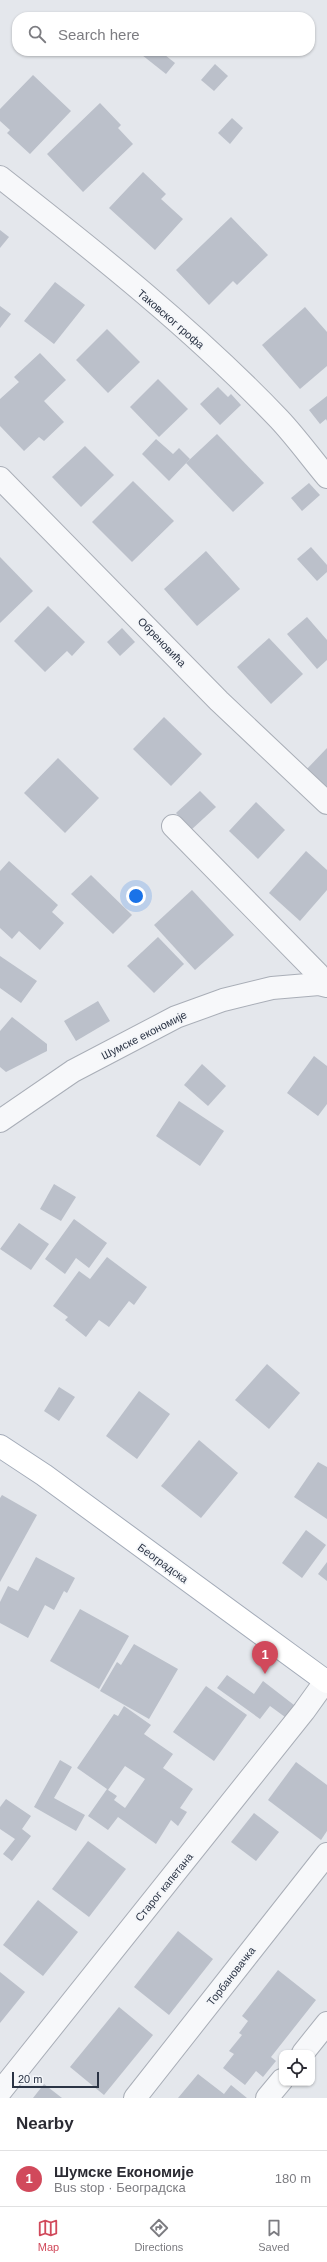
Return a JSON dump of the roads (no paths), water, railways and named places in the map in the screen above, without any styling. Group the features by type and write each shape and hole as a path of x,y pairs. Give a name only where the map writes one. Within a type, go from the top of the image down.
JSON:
{"main road":[{"name":"Београдска","path":"0,1446 44,1475 327,1681"}],"street":[{"name":"Таковског грофа","path":"0,178 75,236 191,335 279,419 327,477"},
{"name":"Обреновића","path":"0,478 219,701 327,803"},
{"path":"173,826 323,976"},
{"name":"Шумске економије","path":"3,1114 73,1071 176,1017 223,1000 323,976"},
{"name":"Старог капетана","path":"0,2092 327,1681"},
{"name":"Торбановачка","path":"135,2098 327,1854"},
{"path":"305,2050 327,2023"},
{"path":"267,2098 279,2084"}],"place":[{"name":"Шумске Економије","path":"265,1674"}]}
